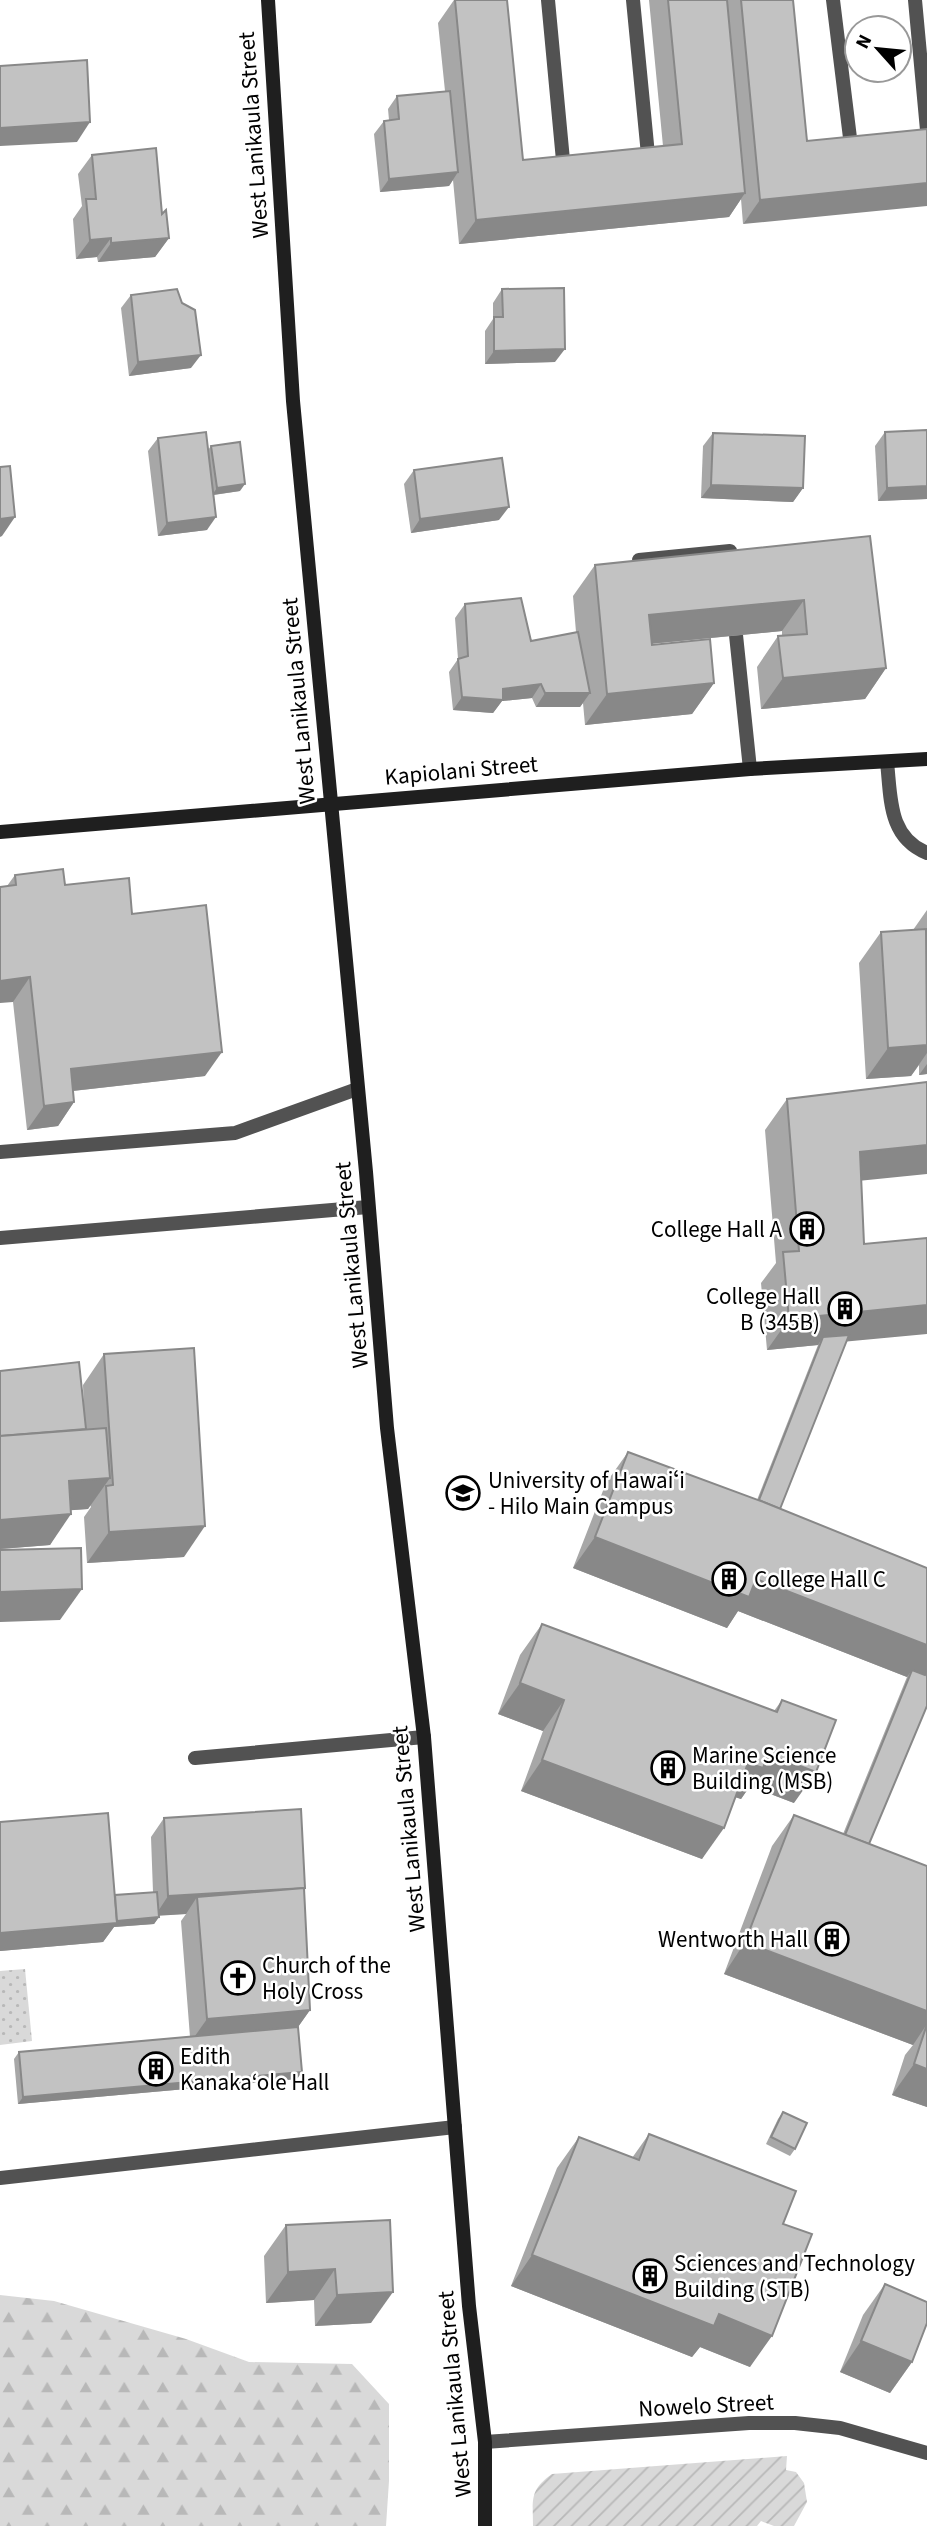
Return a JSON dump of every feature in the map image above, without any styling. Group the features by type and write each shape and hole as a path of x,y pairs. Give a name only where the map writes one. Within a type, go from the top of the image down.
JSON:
{"street":[{"name":"West Lanikaula Street","path":"268,0 293,401 387,1428 424,1737 470,2306 485,2442 485,2526"},
{"name":"Kapiolani Street","path":"0,832 750,768 927,759"}],"lane":[{"path":"548,0 564,171 576,170"},
{"path":"634,0 649,165 637,166"},
{"path":"833,0 851,146 876,144"},
{"path":"915,0 927,130"},
{"path":"639,560 737,550 733,581"},
{"path":"736,635 750,768"},
{"path":"887,762 894,822 903,837 927,853"},
{"path":"0,1152 235,1133 357,1089"},
{"path":"0,1238 368,1207"},
{"path":"195,1758 424,1737"},
{"path":"0,2178 455,2127"},
{"name":"Nowelo Street","path":"485,2442 749,2423 794,2423 840,2428 927,2453"}],"green space":[{"path":"25,1969 32,2041 0,2045 0,1971"},
{"path":"0,2295 54,2301 186,2339 249,2362 352,2364 389,2404 386,2526 0,2526"},
{"path":"787,2456 786,2470 796,2472 804,2483 807,2502 794,2526 774,2526 761,2521 757,2526 533,2526 534,2496 539,2485 552,2474"}],"building":[{"path":"455,0 507,0 523,160 682,144 668,0 727,0 745,193 476,220"},
{"path":"741,0 793,0 807,141 927,129 927,183 760,200"},
{"path":"87,60 90,122 0,128 0,66"},
{"path":"450,91 458,172 389,179 384,121 399,119 397,96"},
{"path":"156,148 162,214 166,210 169,238 111,243 111,238 90,240 86,199 96,199 92,155"},
{"path":"564,288 565,349 494,351 494,317 503,317 502,289"},
{"path":"177,289 182,303 195,310 201,355 138,362 131,295"},
{"path":"927,430 927,486 887,488 885,432"},
{"path":"206,432 216,517 167,523 158,438"},
{"path":"713,433 805,436 803,488 711,485"},
{"path":"240,442 245,484 217,488 211,446"},
{"path":"502,458 509,507 420,519 414,470"},
{"path":"10,466 15,517 0,519 0,467"},
{"path":"870,536 886,668 783,678 778,636 807,634 804,600 649,615 652,645 710,639 714,683 607,694 595,565"},
{"path":"521,598 531,641 578,632 590,693 545,693 541,684 503,689 503,700 462,697 458,659 468,656 465,604"},
{"path":"63,869 65,885 129,878 132,914 206,905 222,1052 71,1069 74,1102 44,1106 30,977 0,981 0,887 16,885 15,875"},
{"path":"926,929 927,1045 888,1048 881,932"},
{"path":"927,1082 927,1145 860,1152 864,1244 927,1238 927,1305 789,1319 783,1252 799,1251 787,1099"},
{"path":"849,1335 780,1509 759,1500 823,1337"},
{"path":"194,1348 205,1526 109,1532 106,1486 113,1485 104,1354"},
{"path":"79,1362 86,1429 0,1436 0,1371"},
{"path":"106,1428 110,1478 69,1481 71,1514 0,1520 0,1436"},
{"path":"628,1452 766,1503 927,1568 927,1645 756,1579 749,1597 595,1537"},
{"path":"81,1548 82,1589 0,1592 0,1550"},
{"name":"Marine Science Building (MSB)","path":"542,1624 777,1712 782,1700 836,1720 816,1772 768,1754 763,1768 748,1763 724,1828 542,1760 564,1700 520,1683"},
{"path":"912,1670 925,1675 927,1672 927,1706 869,1844 845,1835"},
{"path":"301,1809 305,1888 168,1896 164,1818"},
{"path":"108,1813 117,1923 0,1933 0,1822"},
{"name":"Wentworth Hall","path":"794,1815 927,1866 927,2011 745,1942"},
{"name":"Church of the Holy Cross","path":"304,1888 310,2010 207,2019 197,1897"},
{"path":"157,1892 159,1917 117,1921 115,1895"},
{"path":"927,2024 927,2069 914,2064"},
{"name":"Edith Kanaka‘ole Hall","path":"298,2027 302,2072 23,2097 19,2052"},
{"path":"783,2112 807,2123 795,2149 771,2137"},
{"name":"Sciences and Technology Building (STB)","path":"649,2134 796,2191 783,2224 812,2234 772,2336 719,2314 714,2326 532,2255 579,2137 639,2160"},
{"path":"390,2220 393,2292 337,2295 335,2269 288,2272 286,2225"},
{"path":"885,2284 927,2302 927,2323 912,2362 861,2341"}],"place":[{"name":"College Hall A","path":"807,1229"},
{"name":"College Hall B (345B)","path":"845,1309"},
{"name":"University of Hawaiʻi - Hilo Main Campus","path":"463,1493"},
{"name":"College Hall C","path":"729,1579"},
{"name":"Marine Science Building (MSB)","path":"668,1768"},
{"name":"Wentworth Hall","path":"832,1939"},
{"name":"Church of the Holy Cross","path":"238,1978"},
{"name":"Edith Kanaka‘ole Hall","path":"156,2069"},
{"name":"Sciences and Technology Building (STB)","path":"650,2276"}]}
